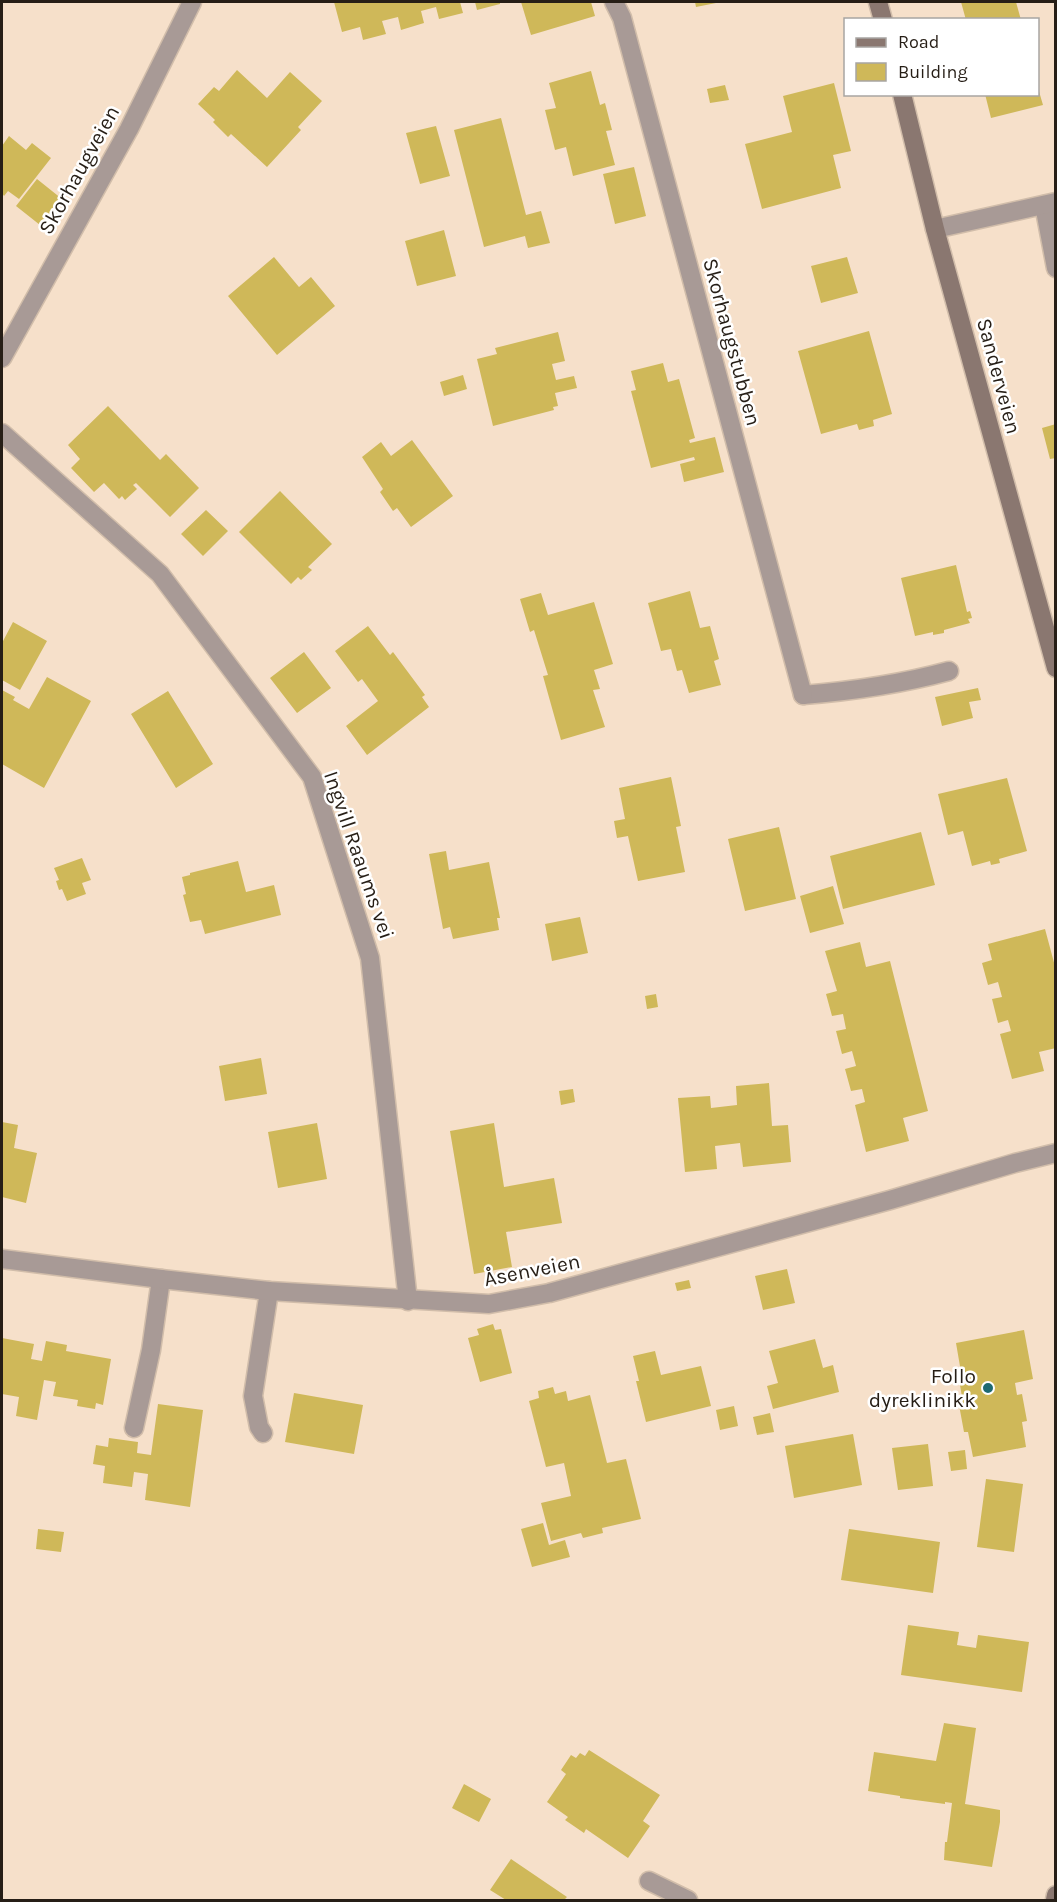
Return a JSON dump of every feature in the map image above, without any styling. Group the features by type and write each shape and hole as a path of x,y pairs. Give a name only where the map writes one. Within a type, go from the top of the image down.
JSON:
{"main road":[{"path":"878,2 882,18"},
{"name":"Sanderveien","path":"902,96 935,229 1056,668"},
{"path":"1055,1900 1056,1895"}],"street":[{"name":"Skorhaugveien","path":"2,358 129,129 192,2"},
{"name":"Skorhaugstubben","path":"614,2 625,30 803,695 879,687 949,671"},
{"path":"935,229 1050,204 1056,268"},
{"name":"Ingvill Raaums vei","path":"2,433 160,574 312,777 369,958 408,1301"},
{"name":"Åsenveien","path":"2,1259 269,1291 489,1304 549,1293 1056,1153"},
{"path":"134,1428 151,1350 161,1279"},
{"path":"263,1433 259,1427 253,1395 269,1291"},
{"path":"649,1881 688,1900"}],"building":[{"path":"334,2 460,2 463,13 439,19 436,7 421,11 424,23 401,30 398,17 382,21 386,34 363,40 360,27 342,32"},
{"path":"475,2 500,2 500,4 477,10"},
{"path":"521,2 591,2 595,16 531,35"},
{"path":"695,2 716,2 716,3 696,7"},
{"path":"961,2 1016,2 1020,18 965,18"},
{"path":"237,70 267,98 290,72 322,101 298,127 301,130 267,167 231,134 228,137 213,122 215,120 198,104 214,87 219,91"},
{"path":"591,71 600,105 605,103 612,130 606,131 615,165 573,176 566,147 555,150 545,110 556,108 549,83"},
{"path":"834,83 851,151 833,155 841,188 762,209 745,144 792,132 783,96"},
{"path":"725,85 729,100 710,103 707,89"},
{"path":"1039,91 1043,105 991,118 986,96 1039,96"},
{"path":"501,118 526,215 541,211 550,243 528,248 525,236 484,247 454,130"},
{"path":"436,126 450,176 420,184 406,133"},
{"path":"9,136 26,150 32,143 51,158 19,199 8,191 4,196 2,193 2,146"},
{"path":"634,167 646,216 615,224 603,174"},
{"path":"37,179 62,199 40,225 16,206"},
{"path":"444,230 456,276 417,286 405,241"},
{"path":"274,257 299,287 311,277 335,306 277,355 228,296"},
{"path":"847,257 858,293 821,303 811,266"},
{"path":"869,331 892,414 873,420 874,426 859,430 857,424 821,434 798,351"},
{"path":"558,332 565,361 552,364 556,380 574,376 577,388 555,393 558,406 553,407 554,410 493,426 477,359 497,354 495,348"},
{"path":"663,363 668,382 679,379 695,438 689,440 690,443 715,437 724,472 684,482 680,464 695,460 694,457 651,468 631,391 636,390 631,371"},
{"path":"463,375 467,389 444,396 440,382"},
{"path":"108,406 160,460 166,454 199,488 170,517 136,483 133,485 137,489 125,500 122,496 119,499 104,483 94,492 71,468 80,459 68,445"},
{"path":"1056,424 1056,458 1050,459 1042,428"},
{"path":"412,440 453,496 411,527 397,508 393,511 380,492 383,489 362,457 381,442 391,456"},
{"path":"280,491 332,544 308,567 312,570 301,580 298,577 291,584 239,532"},
{"path":"206,510 228,531 203,556 181,534"},
{"path":"956,565 967,612 970,611 972,618 968,619 970,623 944,630 944,633 933,635 933,632 915,636 901,578"},
{"path":"690,591 700,628 710,626 719,659 714,661 721,685 689,693 682,670 677,671 671,649 661,651 648,603"},
{"path":"541,593 548,615 594,602 613,664 594,670 600,689 593,690 605,727 561,740 543,676 548,675 534,630 530,632 520,599"},
{"path":"13,622 47,641 20,690 2,680 2,643"},
{"path":"368,626 390,655 393,652 425,695 422,697 429,707 367,755 346,726 378,701 362,679 358,682 335,651"},
{"path":"304,652 331,688 297,713 270,678"},
{"path":"47,677 91,701 44,788 2,764 2,690 15,697 13,700 29,709"},
{"path":"978,688 981,700 969,702 973,718 942,726 935,697"},
{"path":"168,691 213,764 176,788 131,714"},
{"path":"671,777 681,826 676,827 685,872 638,881 628,836 617,838 614,821 625,819 619,788"},
{"path":"1007,778 1027,851 999,859 1000,863 991,865 990,861 972,866 963,831 948,835 938,794"},
{"path":"779,827 796,899 745,911 728,839"},
{"path":"921,832 935,885 843,909 830,856"},
{"path":"446,851 449,870 489,862 500,918 497,918 499,930 453,939 450,927 443,929 429,854"},
{"path":"82,858 91,880 82,883 86,894 67,901 62,889 59,890 56,881 59,880 54,868"},
{"path":"238,861 246,892 274,885 281,915 205,934 201,920 190,922 183,895 186,894 182,877"},
{"path":"833,886 844,924 810,933 800,896"},
{"path":"580,917 588,953 552,961 545,924"},
{"path":"1045,929 1056,970 1056,1048 1039,1052 1044,1071 1012,1079 1000,1034 1011,1031 1008,1020 998,1023 992,999 1002,997 998,982 988,985 982,963 992,960 988,944"},
{"path":"860,942 866,967 890,961 928,1111 903,1118 909,1141 866,1152 855,1105 865,1102 862,1089 851,1091 845,1069 856,1066 852,1051 842,1054 836,1031 846,1029 843,1014 832,1016 826,994 837,991 825,951"},
{"path":"656,994 658,1007 647,1009 645,996"},
{"path":"261,1058 267,1094 225,1101 219,1066"},
{"path":"769,1083 772,1126 788,1125 791,1162 743,1167 740,1143 715,1146 717,1169 685,1172 678,1098 710,1096 711,1108 737,1105 736,1086"},
{"path":"573,1089 575,1102 561,1105 559,1091"},
{"path":"2,1122 18,1125 14,1148 37,1153 26,1203 2,1197"},
{"path":"317,1123 327,1179 278,1188 268,1132"},
{"path":"494,1123 504,1187 554,1178 562,1223 506,1232 512,1267 474,1274 450,1131"},
{"path":"787,1269 795,1303 763,1310 755,1276"},
{"path":"689,1280 691,1288 677,1291 675,1283"},
{"path":"493,1324 495,1330 501,1329 512,1373 480,1382 468,1338 479,1335 477,1329"},
{"name":"Follo dyreklinikk","path":"1024,1330 1033,1379 1015,1383 1017,1395 1022,1394 1027,1421 1022,1422 1026,1447 973,1457 968,1432 964,1432 959,1405 963,1403 959,1379 962,1378 956,1343"},
{"path":"2,1338 34,1344 31,1359 42,1361 46,1341 67,1345 66,1351 111,1359 103,1405 96,1403 95,1409 77,1406 78,1400 53,1396 56,1382 44,1380 37,1420 16,1416 19,1397 2,1394"},
{"path":"815,1339 823,1368 833,1365 839,1392 773,1409 767,1386 778,1383 769,1351"},
{"path":"655,1351 661,1375 701,1366 711,1406 646,1422 636,1381 639,1381 633,1356"},
{"path":"553,1387 555,1394 566,1391 568,1401 590,1395 607,1463 626,1459 641,1519 602,1528 603,1533 583,1538 581,1533 551,1541 541,1503 571,1496 564,1463 546,1467 529,1401 539,1398 538,1391"},
{"path":"294,1393 363,1405 354,1454 285,1442"},
{"path":"158,1404 203,1410 190,1507 145,1500 148,1474 134,1472 132,1487 103,1483 105,1466 93,1464 96,1445 108,1447 109,1438 138,1442 137,1453 151,1455"},
{"path":"734,1406 738,1426 720,1430 716,1410"},
{"path":"770,1413 774,1432 757,1435 753,1417"},
{"path":"853,1434 862,1485 794,1498 785,1446"},
{"path":"928,1444 933,1486 898,1490 892,1448"},
{"path":"965,1450 967,1469 951,1471 948,1452"},
{"path":"986,1479 1023,1484 1014,1552 977,1547"},
{"path":"543,1523 549,1545 565,1540 570,1557 532,1567 521,1529"},
{"path":"38,1529 64,1532 61,1552 36,1549"},
{"path":"849,1529 940,1542 933,1593 841,1580"},
{"path":"908,1625 959,1632 957,1645 976,1648 978,1635 1029,1642 1022,1692 901,1675"},
{"path":"944,1723 976,1728 965,1804 1000,1810 992,1867 944,1860 952,1803 900,1798 900,1796 868,1791 874,1752 936,1761"},
{"path":"589,1750 660,1795 643,1821 650,1826 628,1858 586,1829 584,1833 565,1820 568,1817 547,1802 566,1774 561,1770 571,1755 576,1758 580,1753 585,1756"},
{"path":"464,1784 491,1799 479,1822 452,1808"},
{"path":"511,1859 567,1897 564,1900 506,1900 490,1890"}],"place":[{"name":"Follo dyreklinikk","path":"988,1388"}]}
